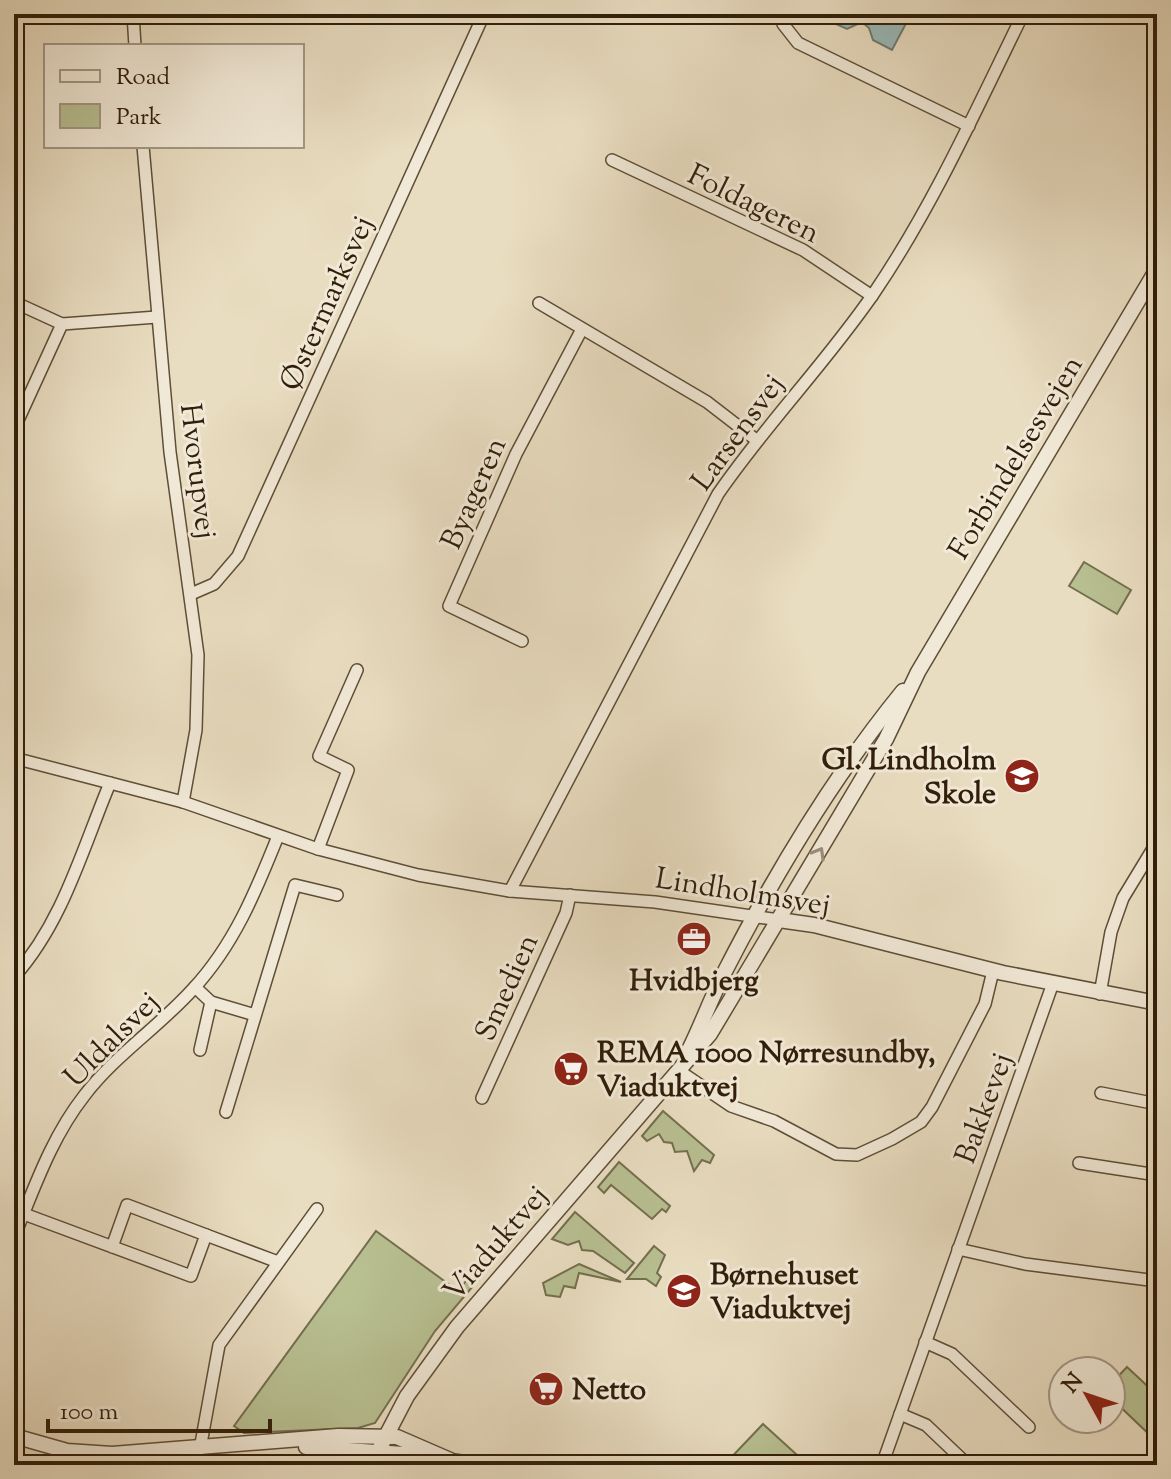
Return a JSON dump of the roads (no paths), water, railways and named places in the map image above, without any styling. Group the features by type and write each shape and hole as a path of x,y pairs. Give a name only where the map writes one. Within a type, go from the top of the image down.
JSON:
{"street":[{"path":"133,14 135,44"},
{"name":"Østermarksvej","path":"191,594 214,584 238,556 484,14"},
{"path":"783,14 783,24 798,43 969,126"},
{"name":"Larsensvej","path":"510,891 718,494 755,439 872,296 904,248 969,126 1023,14"},
{"name":"Hvorupvej","path":"143,148 170,452 191,594 199,694 183,802"},
{"name":"Foldageren","path":"612,160 803,250 872,296"},
{"name":"Forbindelsesvejen","path":"779,920 886,739 918,672 1157,269"},
{"path":"14,302 62,324 157,317"},
{"path":"539,303 707,402 755,439"},
{"path":"14,429 62,324"},
{"name":"Byageren","path":"522,641 449,606 516,454 582,329"},
{"path":"318,849 348,770 319,756 357,670"},
{"name":"Forbindelsesvejen","path":"756,916 831,789 871,730 918,672"},
{"name":"Lindholmsvej","path":"14,758 183,802 318,849 418,875 510,891 570,895 814,925 993,971 1157,1003"},
{"path":"14,977 36,952 55,920 110,783"},
{"name":"Uldalsvej","path":"14,1237 57,1135 109,1067 195,987 246,913 278,836"},
{"path":"1100,994 1111,932 1123,898 1157,842"},
{"path":"226,1112 295,885 337,895"},
{"name":"Smedien","path":"482,1098 570,895"},
{"name":"Viaduktvej","path":"678,1070 721,979 756,916"},
{"name":"Viaduktvej","path":"374,1459 407,1396 457,1327 710,1034 779,920"},
{"path":"678,1070 731,1106 774,1121 836,1154 857,1155 921,1122 932,1107 985,1004 993,971"},
{"name":"Bakkevej","path":"882,1465 1053,983"},
{"name":"Uldalsvej","path":"195,987 211,1002 255,1015"},
{"name":"Uldalsvej","path":"200,1050 211,1002"},
{"path":"1101,1093 1157,1104"},
{"path":"1079,1163 1157,1175"},
{"path":"112,1247 127,1205 278,1262"},
{"path":"200,1449 219,1345 317,1209"},
{"path":"24,1214 191,1276 206,1235"},
{"path":"958,1249 1025,1264 1157,1281"},
{"path":"925,1342 952,1354 1029,1427"},
{"path":"900,1414 926,1425 968,1465"},
{"path":"14,1436 66,1458 152,1459 200,1449 338,1436 384,1437 408,1439 450,1460"},
{"path":"269,1444 374,1459 450,1460 478,1465"}],"water":[{"path":"814,14 911,14 892,50 873,40 869,28 862,22 847,29"}],"place":[{"name":"Gl. Lindholm Skole","path":"1022,776"},
{"name":"Hvidbjerg","path":"694,939"},
{"name":"REMA 1000 Nørresundby, Viaduktvej","path":"571,1069"},
{"name":"Børnehuset Viaduktvej","path":"684,1291"},
{"name":"Netto","path":"546,1389"}]}
